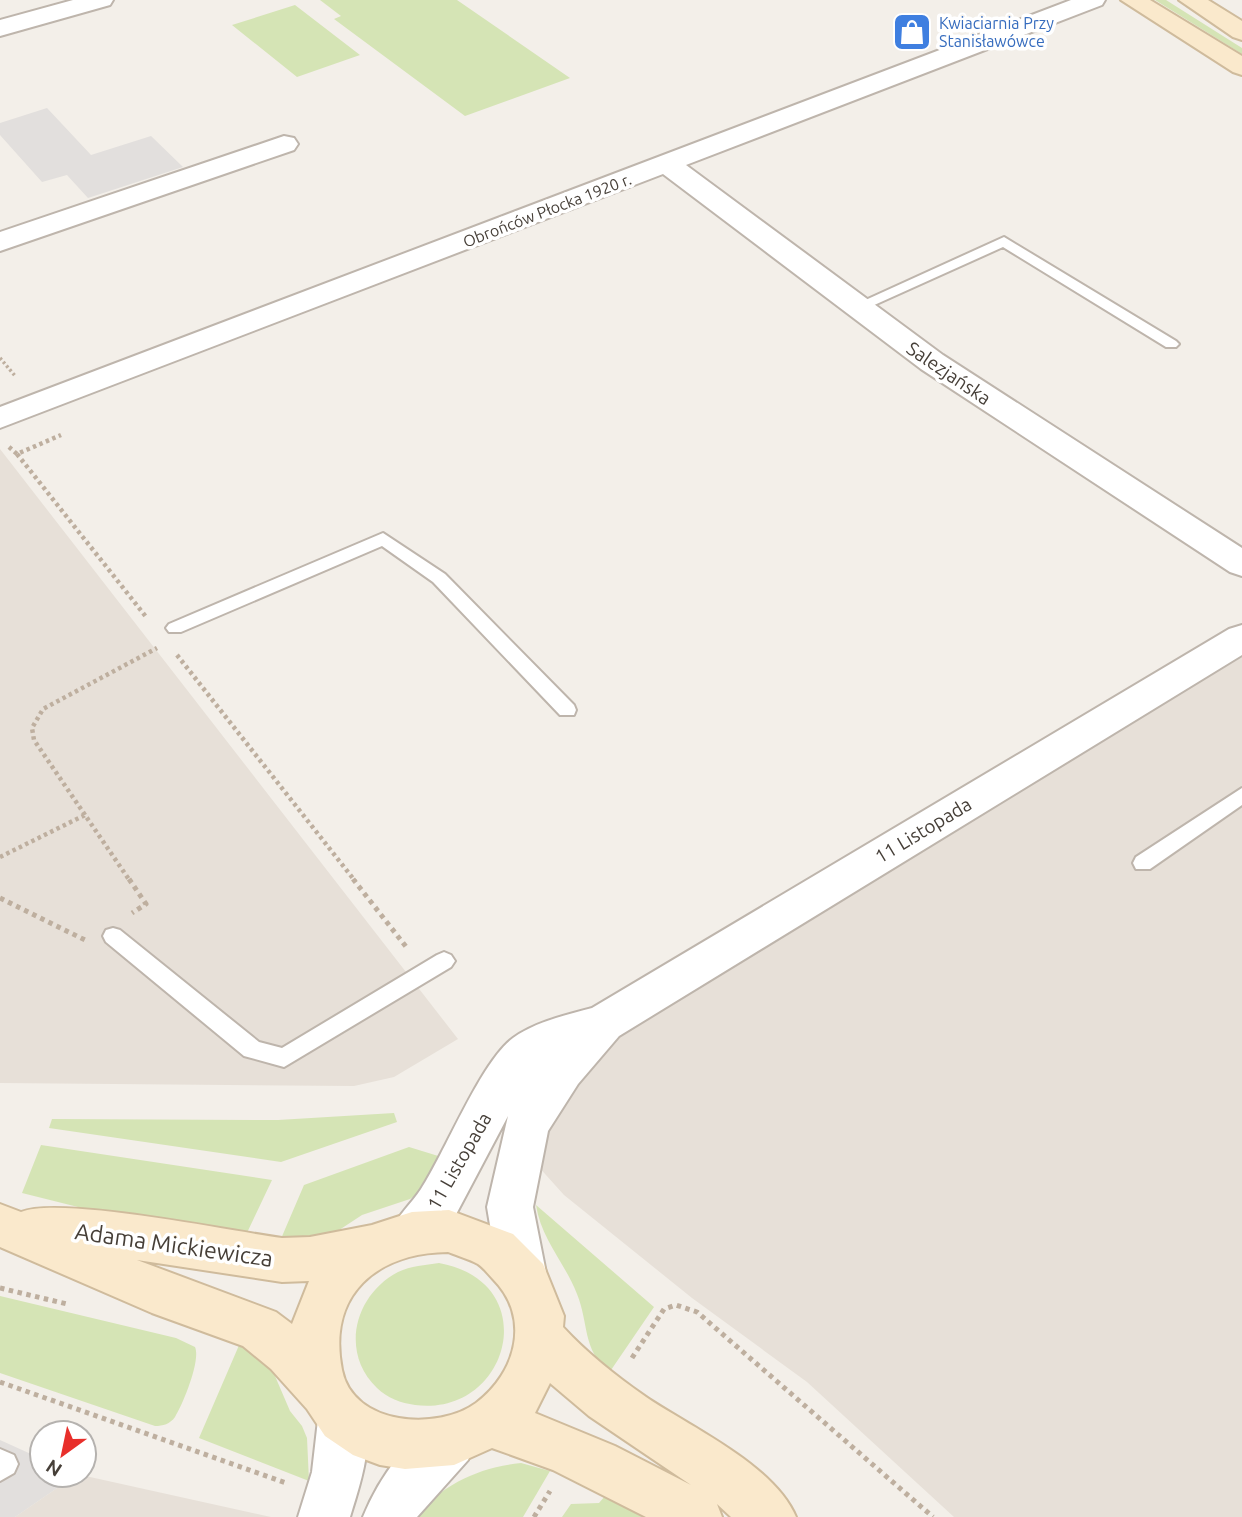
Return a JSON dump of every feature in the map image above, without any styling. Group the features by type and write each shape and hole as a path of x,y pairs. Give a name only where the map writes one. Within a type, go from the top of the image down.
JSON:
{"street":[{"path":"0,28 101,0"},
{"name":"Obrońców Płocka 1920 r.","path":"0,418 668,165 1093,0"},
{"path":"1133,0 1242,67"},
{"path":"1191,0 1242,32"},
{"path":"0,242 284,145"},
{"name":"Salezjańska","path":"668,165 856,308 932,362 1242,564"},
{"name":"11 Listopada","path":"395,1239 437,1205 500,1088 527,1052 560,1035 604,1023 1242,638"},
{"name":"11 Listopada","path":"522,1273 510,1207 526,1126 562,1071 604,1023"},
{"name":"Adama Mickiewicza","path":"6,1226 84,1231 282,1260 310,1259 395,1239"},
{"name":"Adama Mickiewicza","path":"6,1226 169,1297 259,1328 288,1352 336,1410"},
{"path":"327,1507 338,1472 336,1410 315,1362 313,1343 316,1323 331,1286 352,1263 395,1239 449,1231 483,1241 504,1254 522,1273 537,1304 541,1339 539,1354 527,1385 506,1412 471,1433 401,1494 389,1517"},
{"path":"541,1339 561,1363 607,1398 730,1482 770,1517"},
{"path":"336,1410 367,1436 394,1443 424,1446 471,1433 573,1454 696,1517"}],"lane":[{"path":"856,308 1004,241 1171,344"},
{"path":"171,635 383,539 439,578 567,710"},
{"path":"1143,863 1242,795"},
{"path":"104,936 251,1049 284,1058 434,966"},
{"path":"0,1462 5,1464 0,1468"}],"path":[{"path":"0,358 19,380"},
{"path":"18,454 61,435"},
{"path":"0,440 18,454 150,622"},
{"path":"125,917 146,904 34,740 32,728 43,709 171,635"},
{"path":"176,654 434,966"},
{"path":"0,857 85,815"},
{"path":"0,898 83,941 104,936"},
{"path":"607,1398 661,1313 668,1306 681,1306 696,1312 724,1335 933,1517"},
{"path":"0,1382 327,1507"},
{"path":"534,1517 573,1454"}],"shaded area":[{"path":"47,108 91,155 151,136 183,167 88,198 67,175 42,182 0,135 0,123"},
{"path":"0,449 458,1039 394,1077 354,1086 0,1083"},
{"path":"1242,657 1242,1517 954,1517 807,1382 692,1298 564,1195 537,1165 543,1125 625,1026"},
{"path":"0,1440 28,1453 28,1489 56,1489 15,1517 0,1517"},
{"path":"98,1479 271,1517 15,1517 56,1489 98,1489"}],"green space":[{"path":"320,0 457,0 570,78 465,116 334,19 341,16"},
{"path":"1155,0 1166,0 1242,48 1242,54"},
{"path":"295,5 360,55 297,77 232,25"},
{"path":"394,1113 397,1122 281,1162 49,1128 52,1119 278,1120"},
{"path":"41,1145 272,1180 245,1237 90,1210 22,1193"},
{"path":"409,1147 448,1159 430,1184 410,1199 362,1215 327,1238 280,1241 304,1185"},
{"path":"536,1205 654,1307 609,1373 600,1364 590,1345 577,1294 548,1240"},
{"path":"439,1263 472,1275 493,1295 503,1319 502,1346 492,1370 474,1391 448,1403 415,1405 394,1400 377,1388 365,1374 358,1358 357,1326 362,1310 383,1282 398,1272"},
{"path":"0,1296 176,1338 195,1347 196,1362 175,1417 166,1424 155,1426 0,1373"},
{"path":"240,1343 269,1362 290,1411 302,1426 307,1438 309,1481 199,1438"},
{"path":"521,1463 550,1471 523,1517 414,1517 437,1495 462,1480 490,1469"},
{"path":"605,1496 642,1517 562,1517 571,1504 599,1503"}],"place":[{"name":"Kwiaciarnia Przy Stanisławówce","path":"912,32"}]}
